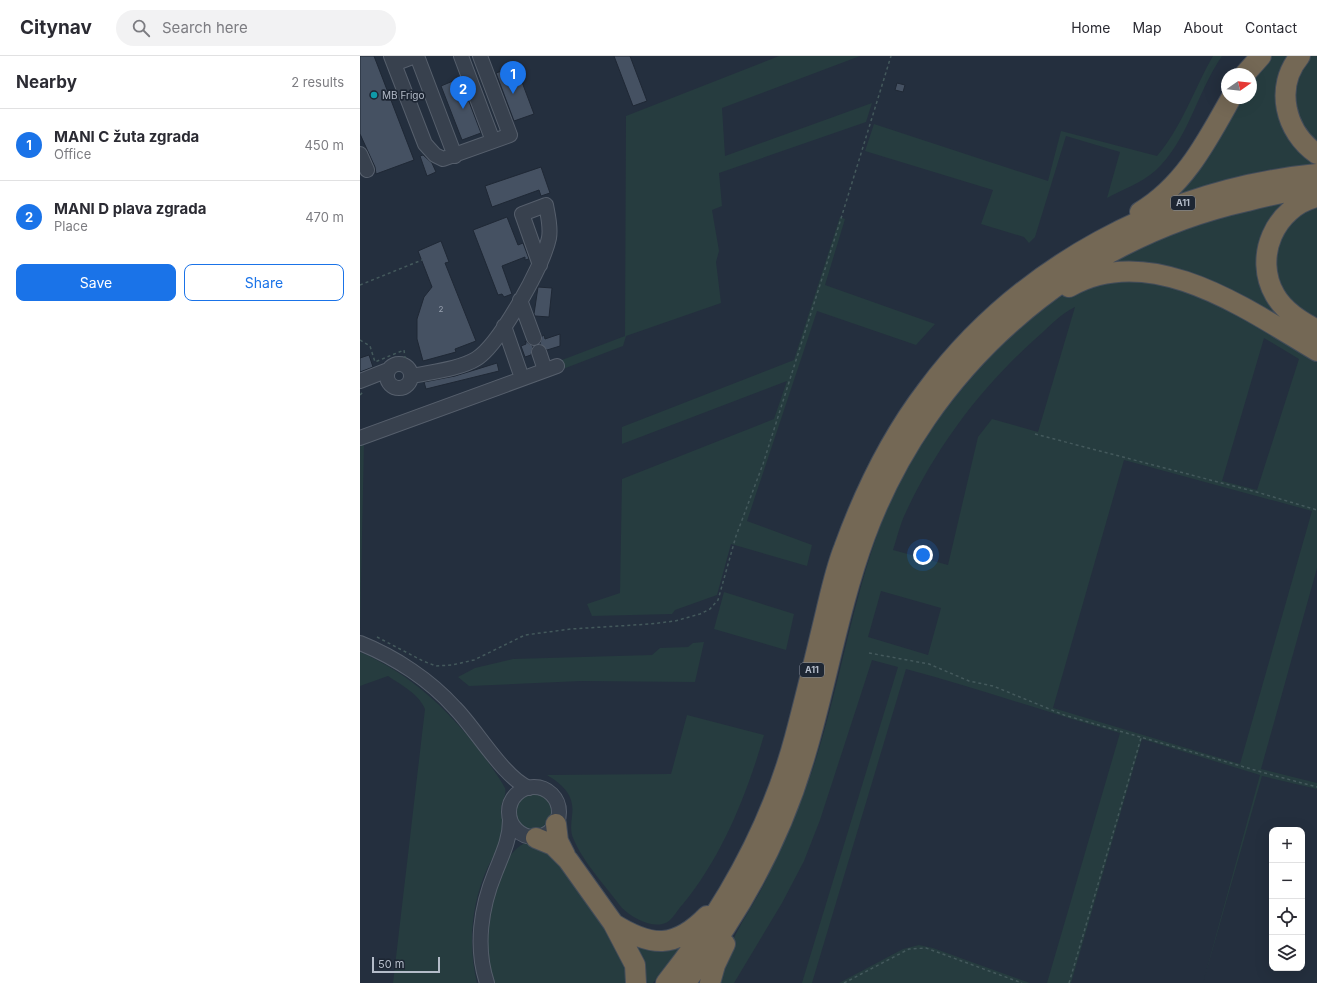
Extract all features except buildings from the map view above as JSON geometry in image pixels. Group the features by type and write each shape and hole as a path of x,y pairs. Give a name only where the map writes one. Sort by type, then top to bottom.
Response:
{"highway":[{"path":"1250,68 1261,56"},
{"path":"1300,56 1293,67 1288,81 1286,94 1287,111 1298,137 1317,154"},
{"path":"1061,265 1073,249 1143,210 1174,185 1197,158 1228,104"},
{"name":"A11","path":"666,983 689,954 729,893 760,835 780,785 794,741 843,549 874,477 890,447 927,389 961,350 1007,306 1061,265 1120,230 1188,201 1254,183 1317,174"},
{"name":"A11","path":"685,983 720,936 766,855 789,802 806,754 851,577 876,508 906,448 934,405 965,367 997,333 1037,300 1078,270 1152,231 1221,207 1282,193 1317,188"},
{"path":"1317,197 1304,201 1280,219 1270,238 1267,272 1275,295 1292,314 1317,330"},
{"path":"997,333 1013,328 1060,292 1078,283 1115,273 1144,272 1172,277 1205,288 1232,301 1317,351"},
{"path":"556,824 558,841 568,860 613,923 635,965 636,983"},
{"path":"532,837 553,845 568,860"},
{"path":"710,983 715,965 723,947 757,887 766,855"},
{"path":"613,923 640,938 651,941 673,939 698,926 729,893"}],"street":[{"path":"455,156 416,56 393,60 425,144 438,158 443,159 455,156 510,135 480,56"},
{"path":"461,56 493,141"},
{"path":"360,154 367,170"},
{"path":"360,381 399,364 409,371 465,364 476,359 486,350 504,326 540,265"},
{"path":"520,300 534,338"},
{"path":"504,326 522,378"},
{"path":"360,438 551,368 539,352"},
{"path":"388,370 388,380 395,388 406,387 409,371"},
{"path":"360,643 404,665 445,697 474,728 500,764 511,788 513,798"},
{"path":"500,764 529,788 545,790 556,801 558,816 556,824 551,831 518,842 501,859"},
{"path":"487,983 482,960 483,912 488,890 508,841 510,805 513,798 518,793 529,788"},
{"path":"510,820 514,828 520,834 532,837"}],"path":[{"path":"436,666 452,665 474,660 525,635 571,629 675,621 700,614 710,609 718,600 736,536 763,464 891,56"},
{"path":"360,285 422,260"},
{"path":"360,340 370,346 375,362 404,350 409,371"},
{"path":"1035,434 1260,493 1317,510"},
{"path":"869,653 929,664 969,681 993,686 1064,715 1141,738 1317,786"},
{"path":"1069,983 1141,738"},
{"path":"844,983 909,948 926,948 1022,983"}],"green space":[{"path":"779,56 860,56 722,108 725,156 872,103 866,122 719,173 722,206 712,210 719,251 716,262 721,303 626,336 623,346 563,369 562,360 625,336 626,116"},
{"path":"1213,56 1222,56 1213,70 1176,145 1155,171 1138,183 1107,198 1120,152 1066,136 1035,237 1029,243 1024,237 981,224 993,190 865,151 874,124 1048,181 1061,131 1157,156 1174,133"},
{"path":"1268,56 1294,56 1282,81 1317,159 1317,164 1266,170 1232,178 1167,200 1234,104 1257,104 1257,68"},
{"path":"1307,56 1317,56 1317,149 1305,138 1290,97"},
{"path":"1293,201 1262,261 1317,336 1219,289 1098,270 1145,246 1192,227 1241,212"},
{"path":"1317,202 1317,325 1282,296 1272,249 1303,207"},
{"path":"840,217 845,219 825,285 935,324 916,345 817,311 747,521 812,545 807,566 731,544 717,595 675,610 672,614 592,616 587,604 620,593 622,479 774,419 787,381 622,444 622,427 794,360"},
{"path":"1105,279 1182,284 1317,356 1317,568 1261,769 1317,783 1317,789 1262,776 1203,983 1260,775 1142,739 1071,983 1047,983 1120,733 906,669 812,983 802,983 898,667 872,660 820,820 804,861 782,903 734,983 716,983 724,958 738,929 763,886 806,788 820,745 858,599 875,541 884,517 907,469 920,447 950,404 984,364 1003,345 1024,325 1058,298 1078,288","holes":["1075,307 1038,432 992,419 978,437 948,565 893,550 900,526 918,488 931,464 961,420 1014,359 1069,310","1264,338 1299,359 1257,490 1222,481","1124,460 1312,511 1240,764 1053,708","881,591 941,608 928,655 868,637"]},
{"path":"364,443 360,628 360,444"},
{"path":"724,592 794,614 786,650 714,629"},
{"path":"704,642 695,682 581,681 469,686 458,677 475,668 513,659 652,655 660,648 688,647 693,643"},
{"path":"360,652 395,670 426,693 440,706 479,750 505,788 505,794 501,806 505,827 504,835 487,869 477,897 474,911 472,940 474,969 477,983 393,983 425,709 414,694 388,676 360,686"},
{"path":"687,715 764,735 750,780 732,824 710,866 697,886 671,919 663,924 657,925 644,922 626,912 589,866 578,848 572,834 572,802 570,796 563,787 547,775 671,774"},
{"path":"530,793 538,793 545,796 550,801 553,812 550,823 545,828 538,831 530,831 523,828 518,823 515,816 515,808 518,801 523,796"},
{"path":"530,842 546,846 615,937 632,983 493,983 488,960 487,943 488,926 493,897 503,867 511,855 520,846"},
{"path":"628,939 689,939 653,983 642,983"},
{"path":"919,945 933,948 1030,983 839,983 903,949"}],"place":[{"name":"MANI C žuta zgrada","path":"513,94"},
{"name":"MB Frigo","path":"374,95"},
{"name":"MANI D plava zgrada","path":"463,109"}]}
